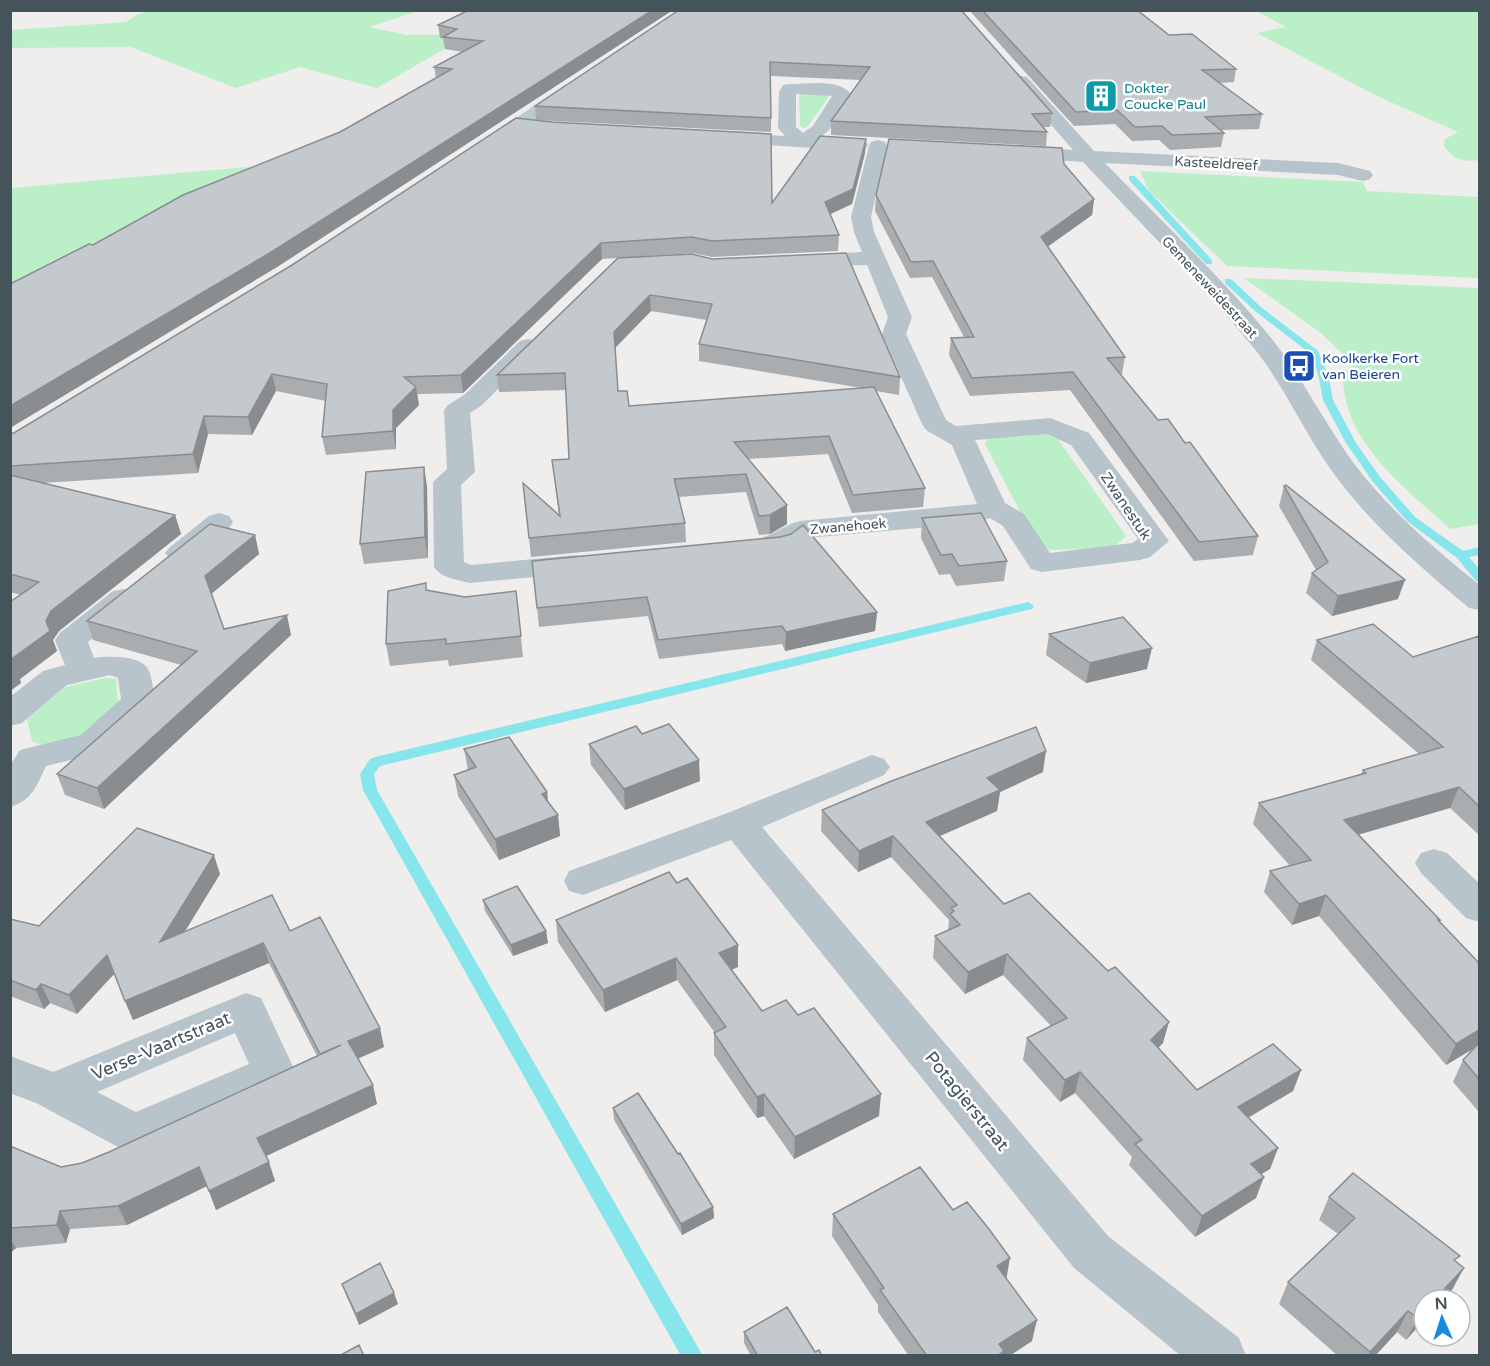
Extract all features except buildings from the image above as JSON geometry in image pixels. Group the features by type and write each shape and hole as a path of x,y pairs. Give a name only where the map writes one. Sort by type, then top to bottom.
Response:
{"main road":[{"path":"466,157 587,78"}],"street":[{"name":"Gemeneweidestraat","path":"1012,70 1264,345 1342,466 1372,503 1418,550 1479,601"},
{"path":"517,125 544,128"},
{"path":"710,137 889,146 861,217 864,232 900,317 894,334 934,424 963,441 993,508"},
{"name":"Kasteeldreef","path":"1006,152 1093,161 1336,177 1363,175 1338,169 1093,161"},
{"path":"782,262 875,258"},
{"path":"546,329 473,400 457,410 460,472 447,482 449,567 470,574 601,561"},
{"name":"Zwanestuk","path":"952,434 1050,426 1080,439 1154,541 1140,551 1042,563 1014,520 993,508"},
{"name":"Zwanehoek","path":"743,547 779,544 800,530 975,514 993,508"},
{"path":"83,670 71,640 219,522"},
{"path":"10,715 55,678 112,665 133,672 138,702 92,744 21,755 17,789 10,795"},
{"path":"584,881 738,822 872,767"},
{"name":"Potagierstraat","path":"738,822 1091,1252 1221,1356"},
{"path":"1434,863 1479,908"},
{"path":"10,1074 54,1091"}],"green space":[{"path":"156,10 418,11 369,27 407,35 470,34 377,88 300,67 236,88 131,47 11,48 11,30 126,22 138,14"},
{"path":"1256,11 1479,11 1479,160 1459,159 1447,151 1444,146 1445,139 1458,132 1377,96 1257,33 1286,27"},
{"path":"825,94 829,97 808,126 804,128 800,126 799,95"},
{"path":"269,165 11,300 11,188"},
{"path":"1140,171 1363,182 1367,191 1479,197 1479,278 1227,266 1149,191"},
{"path":"1244,278 1479,288 1479,524 1450,529 1392,475 1366,444 1348,409 1342,377 1353,364 1321,333"},
{"path":"1044,433 1058,439 1126,536 1113,548 1050,550 1037,544 985,444 989,437"},
{"path":"105,678 116,679 118,703 83,735 42,745 32,741 27,719 65,687"}],"waterway":[{"path":"1132,178 1209,262"},
{"path":"1228,281 1258,309 1315,353 1323,374 1328,400 1351,443 1377,480 1411,519 1461,555"},
{"path":"1461,555 1480,551"},
{"path":"1461,555 1480,578"},
{"path":"693,1356 370,790 367,774 375,762 1028,606"}],"place":[{"name":"Dokter Coucke Paul","path":"1101,96"},
{"name":"Koolkerke Fort van Beieren","path":"1299,366"}]}
